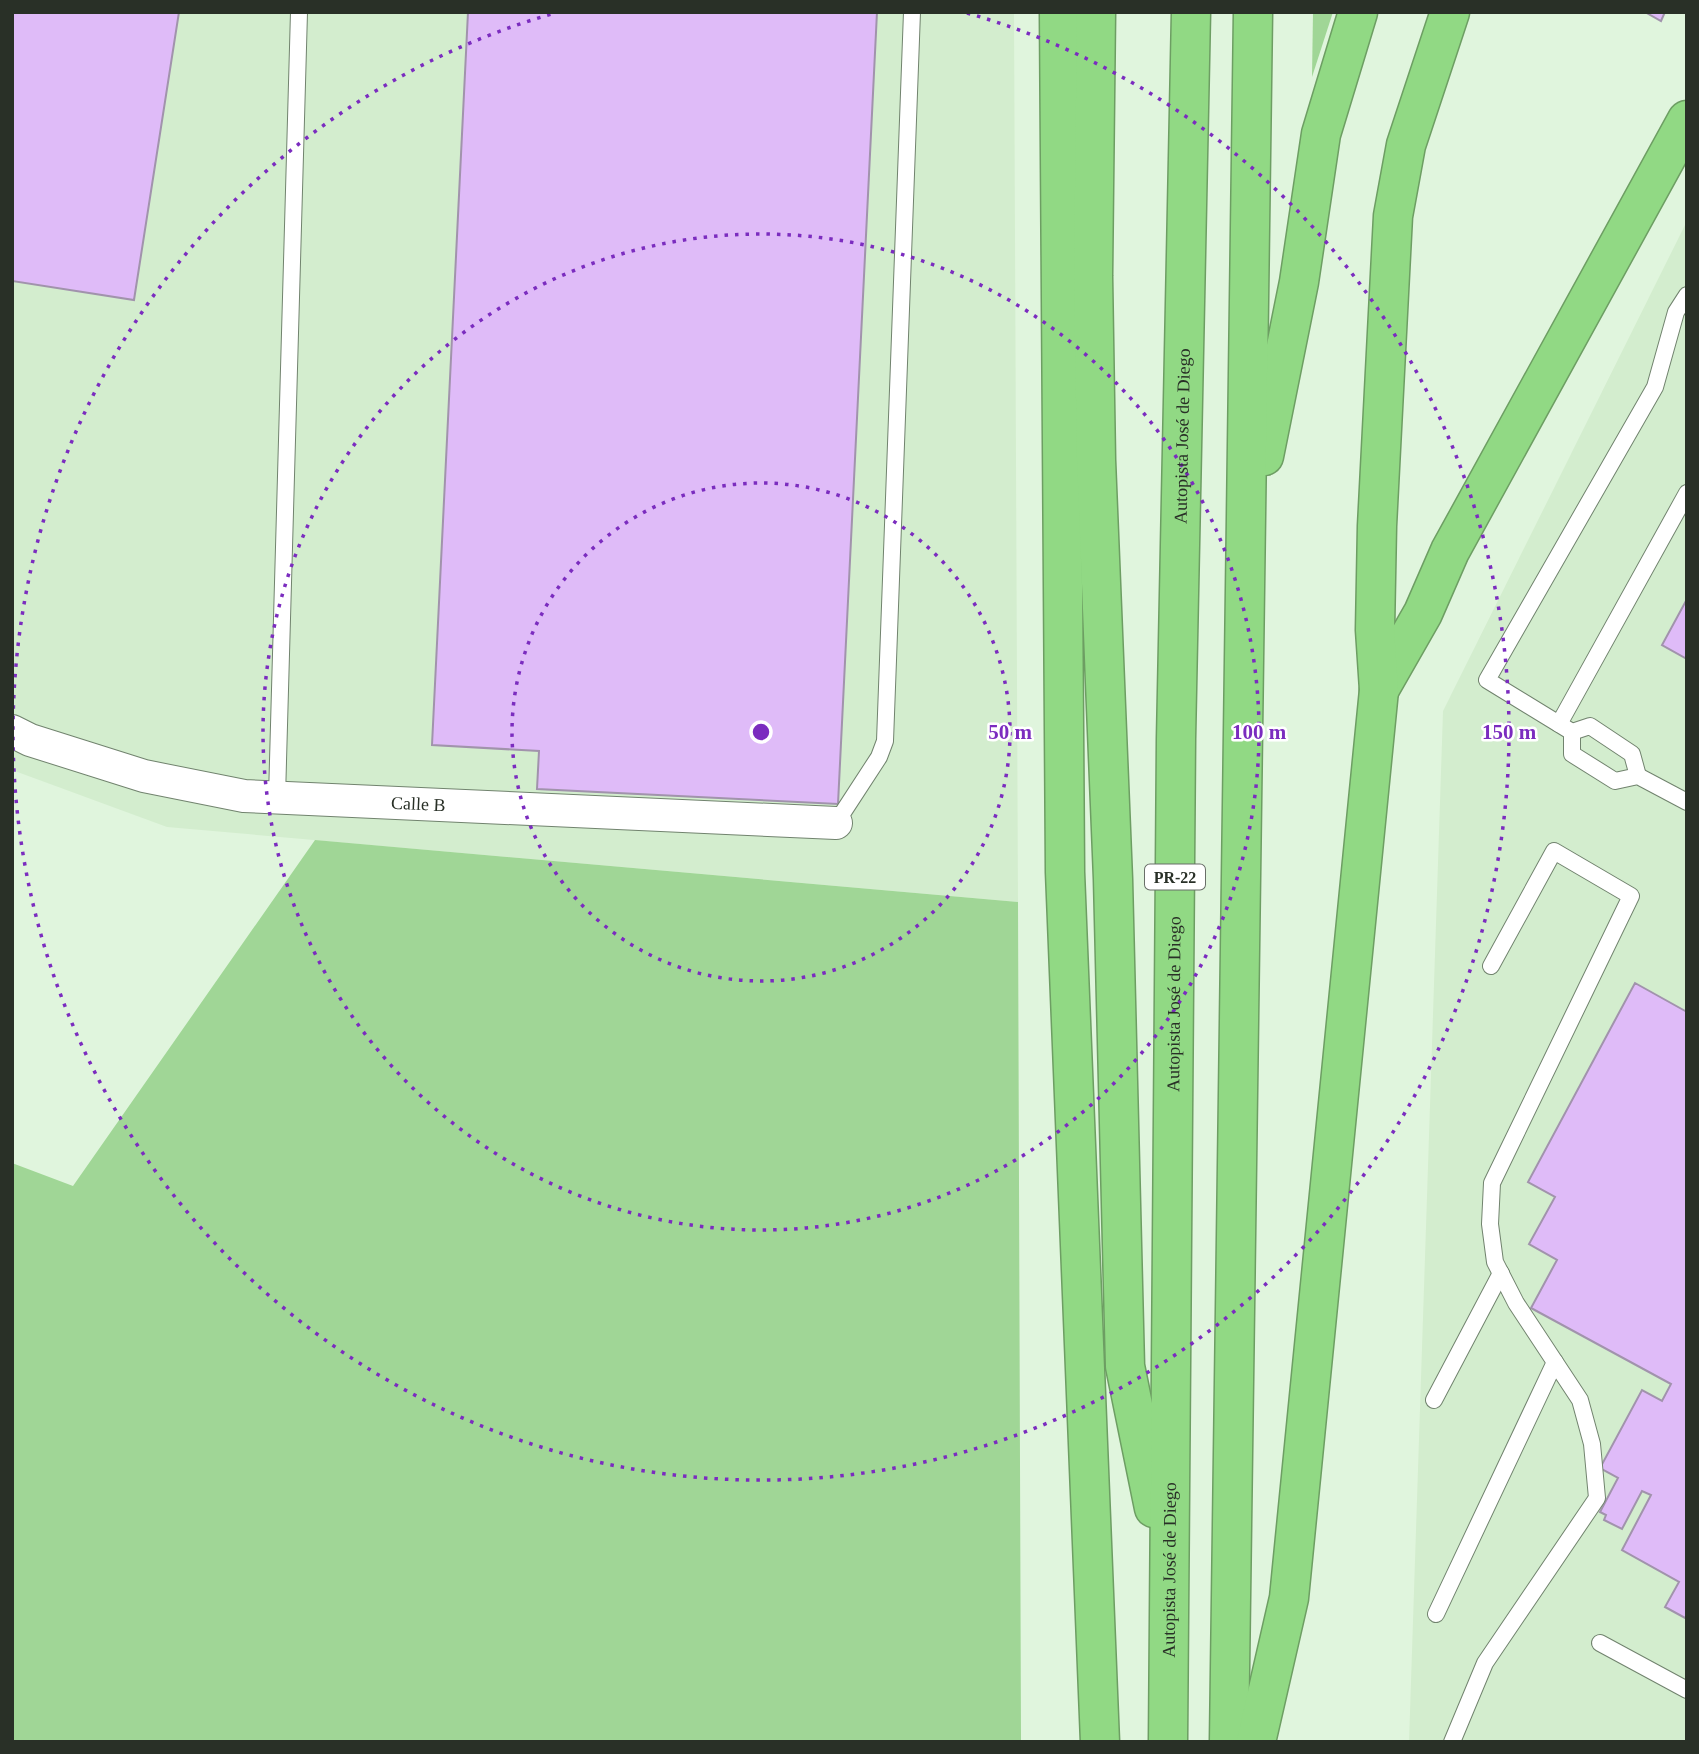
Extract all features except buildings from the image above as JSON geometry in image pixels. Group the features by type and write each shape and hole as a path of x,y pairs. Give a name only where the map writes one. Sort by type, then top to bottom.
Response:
{"highway":[{"path":"1059,12 1065,872 1100,1742"},
{"path":"1096,12 1093,276 1096,460 1113,879 1125,1366 1170,1582"},
{"name":"Autopista José de Diego","path":"1168,1742 1176,739 1191,12"},
{"path":"1229,1742 1253,12"},
{"path":"1245,547 1299,282 1308,206 1321,134 1358,12"},
{"path":"1256,1742 1289,1598 1379,690 1375,630 1377,527 1393,216 1406,145 1450,12"},
{"path":"1379,690 1423,613 1450,551 1687,120"}],"street":[{"name":"Calle B","path":"12,731 30,740 144,776 244,796 836,823"}],"lane":[{"path":"277,797 299,12"},
{"path":"836,823 879,757 885,741 912,12"},
{"path":"1638,776 1632,754 1590,726 1566,728 1487,680 1655,387 1676,312 1687,295"},
{"path":"1687,493 1566,728 1572,754 1615,781 1638,776 1687,802"},
{"path":"1452,1742 1485,1663 1597,1498 1592,1444 1580,1400 1516,1303 1495,1262 1490,1224 1492,1183 1631,896 1555,851 1491,966"},
{"path":"1434,1400 1501,1273"},
{"path":"1436,1614 1555,1362"},
{"path":"1600,1643 1687,1690"}],"shaded area":[{"path":"12,12 1014,12 1018,902 167,827 12,770"},
{"path":"1687,221 1687,1742 1409,1742 1443,711"}],"green space":[{"path":"1313,12 1333,12 1312,77"},
{"path":"315,840 1018,902 1021,1742 12,1742 12,1163 73,1186"}]}
